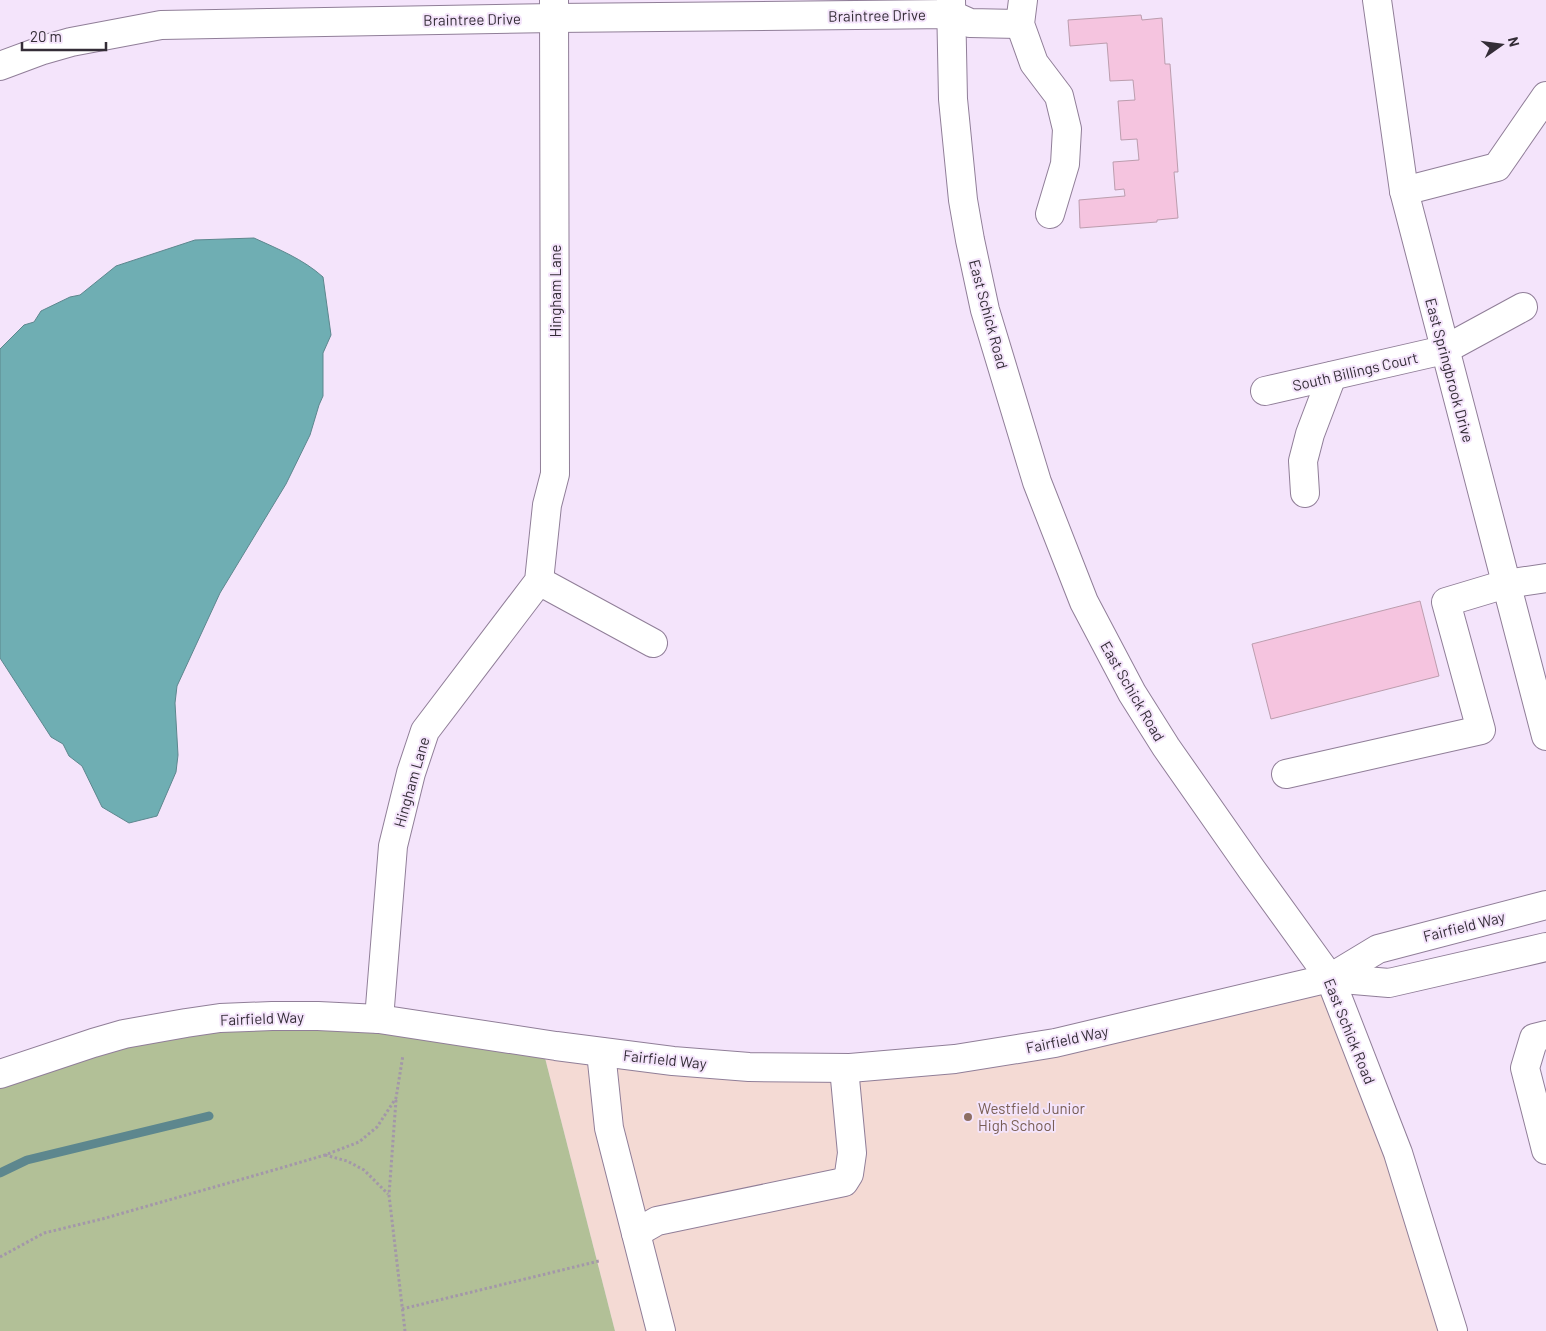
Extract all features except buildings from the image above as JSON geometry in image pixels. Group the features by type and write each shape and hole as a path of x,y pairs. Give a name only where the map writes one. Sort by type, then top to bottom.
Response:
{"street":[{"name":"East Springbrook Drive","path":"1377,0 1404,191 1546,736"},
{"path":"951,7 970,23 1022,12 1034,63 1059,96 1067,129 1064,164 1050,214"},
{"name":"Braintree Drive","path":"0,66 71,42 161,25 555,9 951,7"},
{"name":"East Schick Road","path":"951,7 953,99 963,200 970,240 985,310 1037,482 1084,602 1132,692 1166,747 1330,978 1398,1153 1453,1331"},
{"name":"Hingham Lane","path":"379,1019 393,846 425,731 539,581 547,505 555,474 555,9"},
{"path":"1404,191 1497,167 1546,96"},
{"name":"South Billings Court","path":"1265,392 1444,350 1523,307"},
{"path":"1305,493 1303,461 1310,434 1332,376"},
{"path":"1286,774 1481,730 1446,602 1506,584 1546,578"},
{"path":"539,581 653,644"},
{"name":"Fairfield Way","path":"1330,978 1378,948 1546,905"},
{"name":"Fairfield Way","path":"0,1074 124,1034 186,1022 220,1018 272,1016 379,1019 601,1052 673,1061 748,1067 844,1068 955,1060 1055,1043 1330,978 1389,983 1546,947"},
{"path":"1546,1035 1534,1038 1525,1068 1546,1150"},
{"path":"601,1052 609,1128 661,1331"},
{"path":"636,1233 656,1221 844,1182 850,1174 852,1153 844,1068"}],"path":[{"path":"403,1056 396,1098 389,1195 405,1331"},
{"path":"0,1257 44,1233 102,1219 325,1155 359,1142 377,1127 396,1098"},
{"path":"325,1155 347,1161 364,1170 389,1195"},
{"path":"402,1309 599,1261"}],"shaded area":[{"path":"254,238 299,260 323,277 331,335 323,353 323,396 310,435 286,484 220,593 177,686 175,703 178,755 176,772 157,816 129,823 102,807 82,766 69,756 63,744 51,737 0,658 0,349 24,325 34,322 41,311 70,297 80,295 116,266 195,240"},
{"name":"Westfield Junior High School","path":"1325,986 1393,1160 1442,1331 615,1331 544,1054 841,1075"},
{"path":"268,1025 411,1032 544,1054 615,1331 0,1331 0,1085 169,1034"}],"waterway":[{"path":"0,1173 27,1160 209,1116"}],"place":[{"name":"Westfield Junior High School","path":"968,1117"}]}
